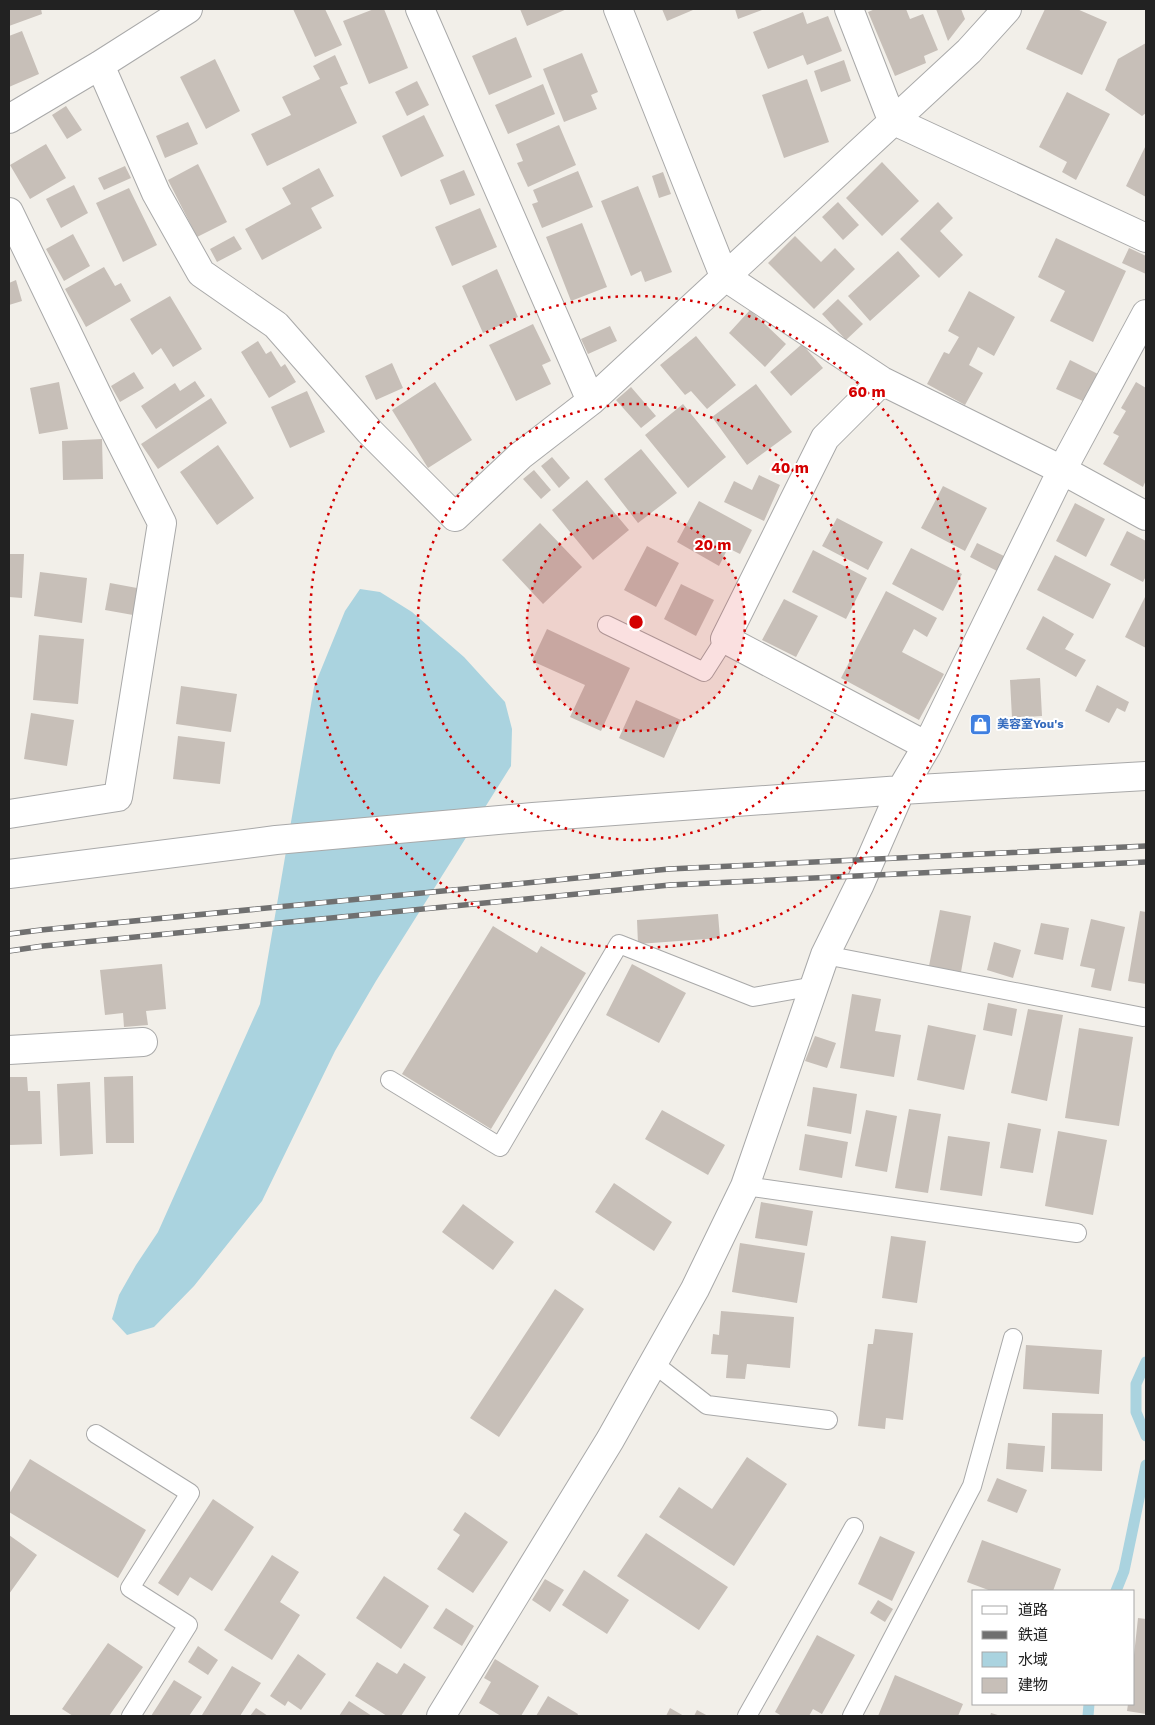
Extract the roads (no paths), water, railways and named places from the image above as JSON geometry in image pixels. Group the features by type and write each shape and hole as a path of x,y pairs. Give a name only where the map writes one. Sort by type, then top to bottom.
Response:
{"street":[{"path":"9,119 100,65 188,9"},
{"path":"420,9 590,401"},
{"path":"618,9 724,276 882,381 1062,470 1146,516"},
{"path":"849,9 892,120 1146,238"},
{"path":"100,65 156,193 201,273 276,326 370,432 454,517 520,456 590,401 968,50 1007,9"},
{"path":"9,212 162,524 118,797 9,814"},
{"path":"441,1716 605,1449 695,1289 745,1186 825,956 860,884 901,790 927,746 1062,470 1146,314"},
{"path":"882,381 824,438 725,639 927,746"},
{"path":"9,874 276,840 533,817 901,790 1146,776"},
{"path":"9,1050 143,1042"}],"lane":[{"path":"607,626 704,672 725,639"},
{"path":"390,1080 500,1148 620,944 752,997 815,986"},
{"path":"825,956 1143,1017"},
{"path":"745,1186 1077,1233"},
{"path":"852,1716 972,1486 1013,1338"},
{"path":"653,1362 707,1405 828,1420"},
{"path":"96,1434 190,1493 130,1588 188,1625 131,1716"},
{"path":"747,1716 854,1527"}],"water":[{"path":"360,589 380,592 412,612 464,657 505,702 512,729 511,766 376,981 335,1051 262,1201 194,1286 154,1327 127,1335 112,1319 119,1295 158,1232 260,1004 314,687 345,611"}],"waterway":[{"path":"1146,1362 1136,1384 1136,1412 1146,1436"},
{"path":"1116,1590 1124,1571 1146,1465"},
{"path":"1088,1716 1089,1705"}],"railway":[{"path":"9,934 669,869 1146,846"},
{"path":"9,951 43,946 670,885 1146,862"}],"place":[{"name":"美容室You's","path":"981,724"}]}
